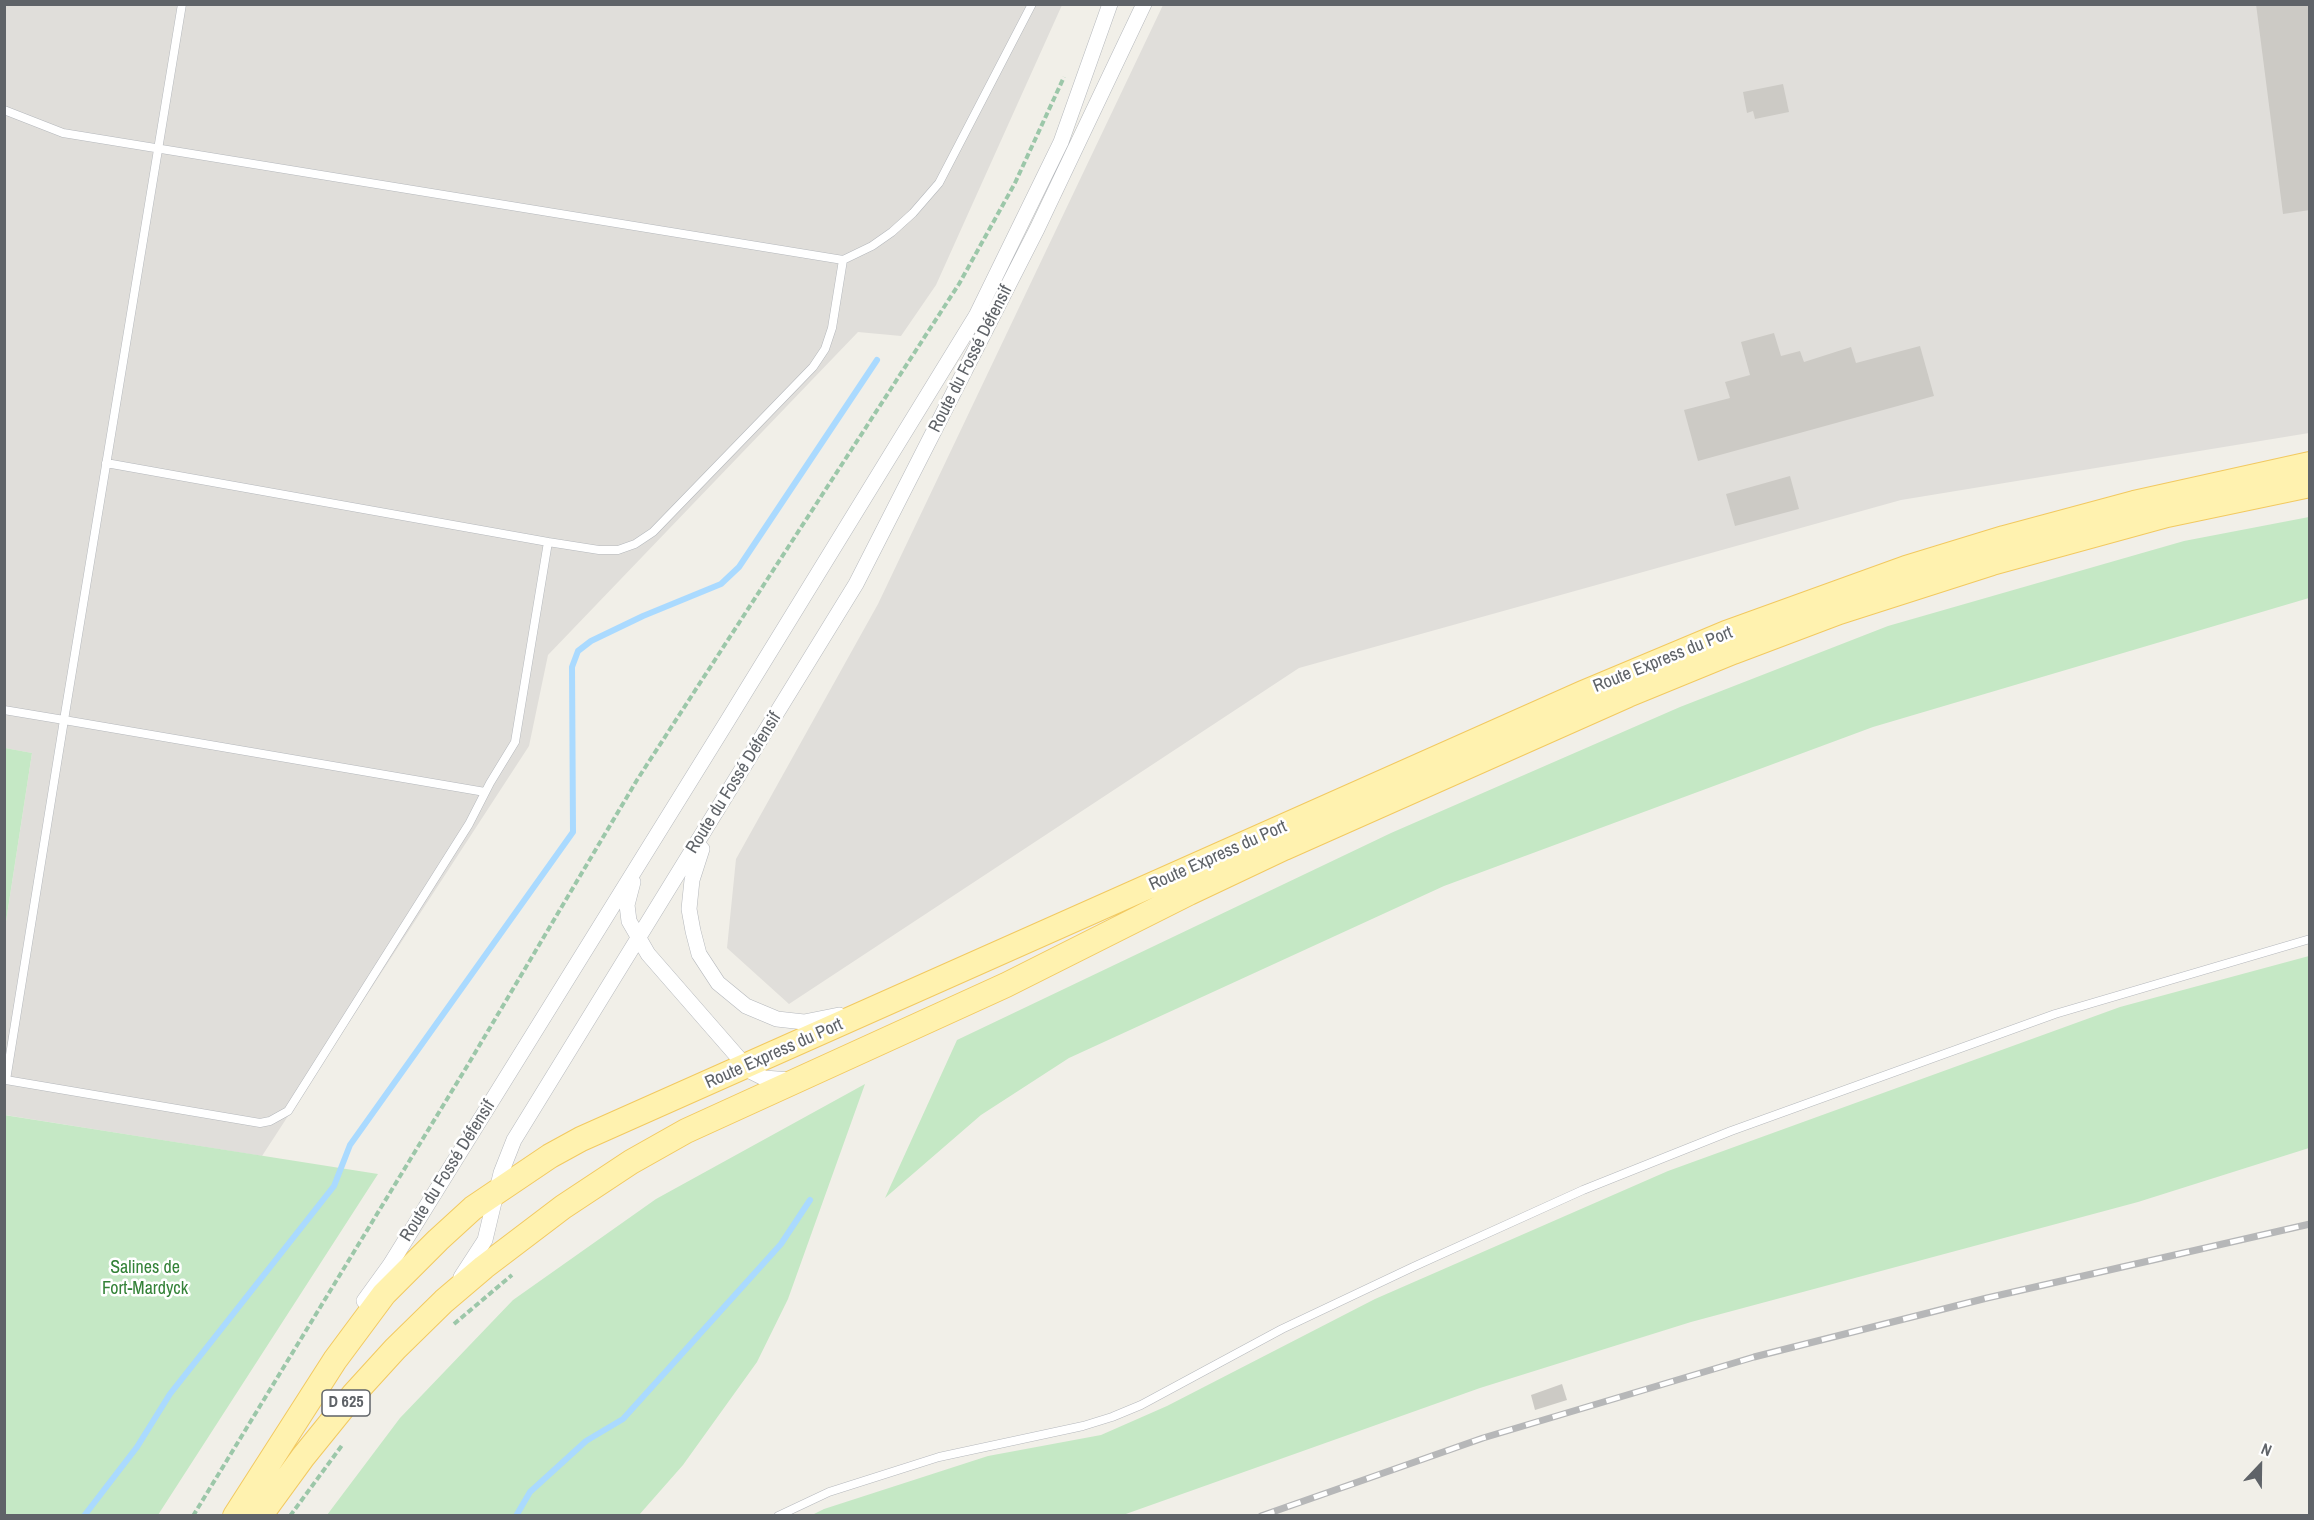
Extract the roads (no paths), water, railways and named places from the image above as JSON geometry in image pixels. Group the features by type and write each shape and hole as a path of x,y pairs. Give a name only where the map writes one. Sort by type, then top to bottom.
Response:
{"main road":[{"name":"Route Express du Port","path":"235,1515 345,1345 384,1294 461,1218 496,1191 550,1156 594,1133 746,1067 847,1017 923,987 1592,689 1743,627 1897,572 1970,549 2164,496 2310,464"},
{"name":"Route Express du Port","path":"444,1301 545,1220 613,1173 686,1131 1006,985 1267,856 1561,724 1733,652 1848,609 1992,562 2092,534 2310,484"},
{"name":"Route du Fossé Défensif","path":"260,1515 354,1394 395,1349 444,1301"}],"street":[{"name":"Route du Fossé Défensif","path":"228,1515 322,1361 390,1265 962,340 985,299 1061,142 1110,4"},
{"name":"Route du Fossé Défensif","path":"444,1301 480,1249 488,1229 504,1161 514,1140 856,584 1037,229 1144,4"},
{"path":"729,792 697,861 690,890 689,909 693,931 704,964 718,983 736,1000 766,1016 786,1021 804,1022 847,1017"},
{"path":"646,851 627,905 629,921 638,939 746,1067 764,1078 798,1079"}],"lane":[{"path":"182,4 6,1080 260,1123 280,1117 288,1110 469,824 515,741 548,542"},
{"path":"4,110 63,133 843,260 872,246 892,232 914,213 939,183 1032,4"},
{"path":"106,463 548,542 599,550 618,550 635,544 653,532 813,367 825,349 832,328 843,260"},
{"path":"4,710 485,792"},
{"path":"778,1515 829,1492 939,1457 1083,1426 1112,1417 1141,1405 1269,1336 1404,1271 1583,1190 1731,1131 2055,1014 2310,939"}],"waterway":[{"path":"84,1516 137,1447 170,1394 334,1186 350,1145 573,832 572,667 578,651 591,641 643,616 721,584 739,567 877,360"},
{"path":"516,1516 530,1492 586,1441 623,1419 781,1244 810,1200"}],"railway":[{"path":"1261,1516 1483,1438 1754,1357 1987,1298 2310,1224"}],"park label":[{"name":"Salines de Fort-Mardyck","path":"145,1278"}]}
